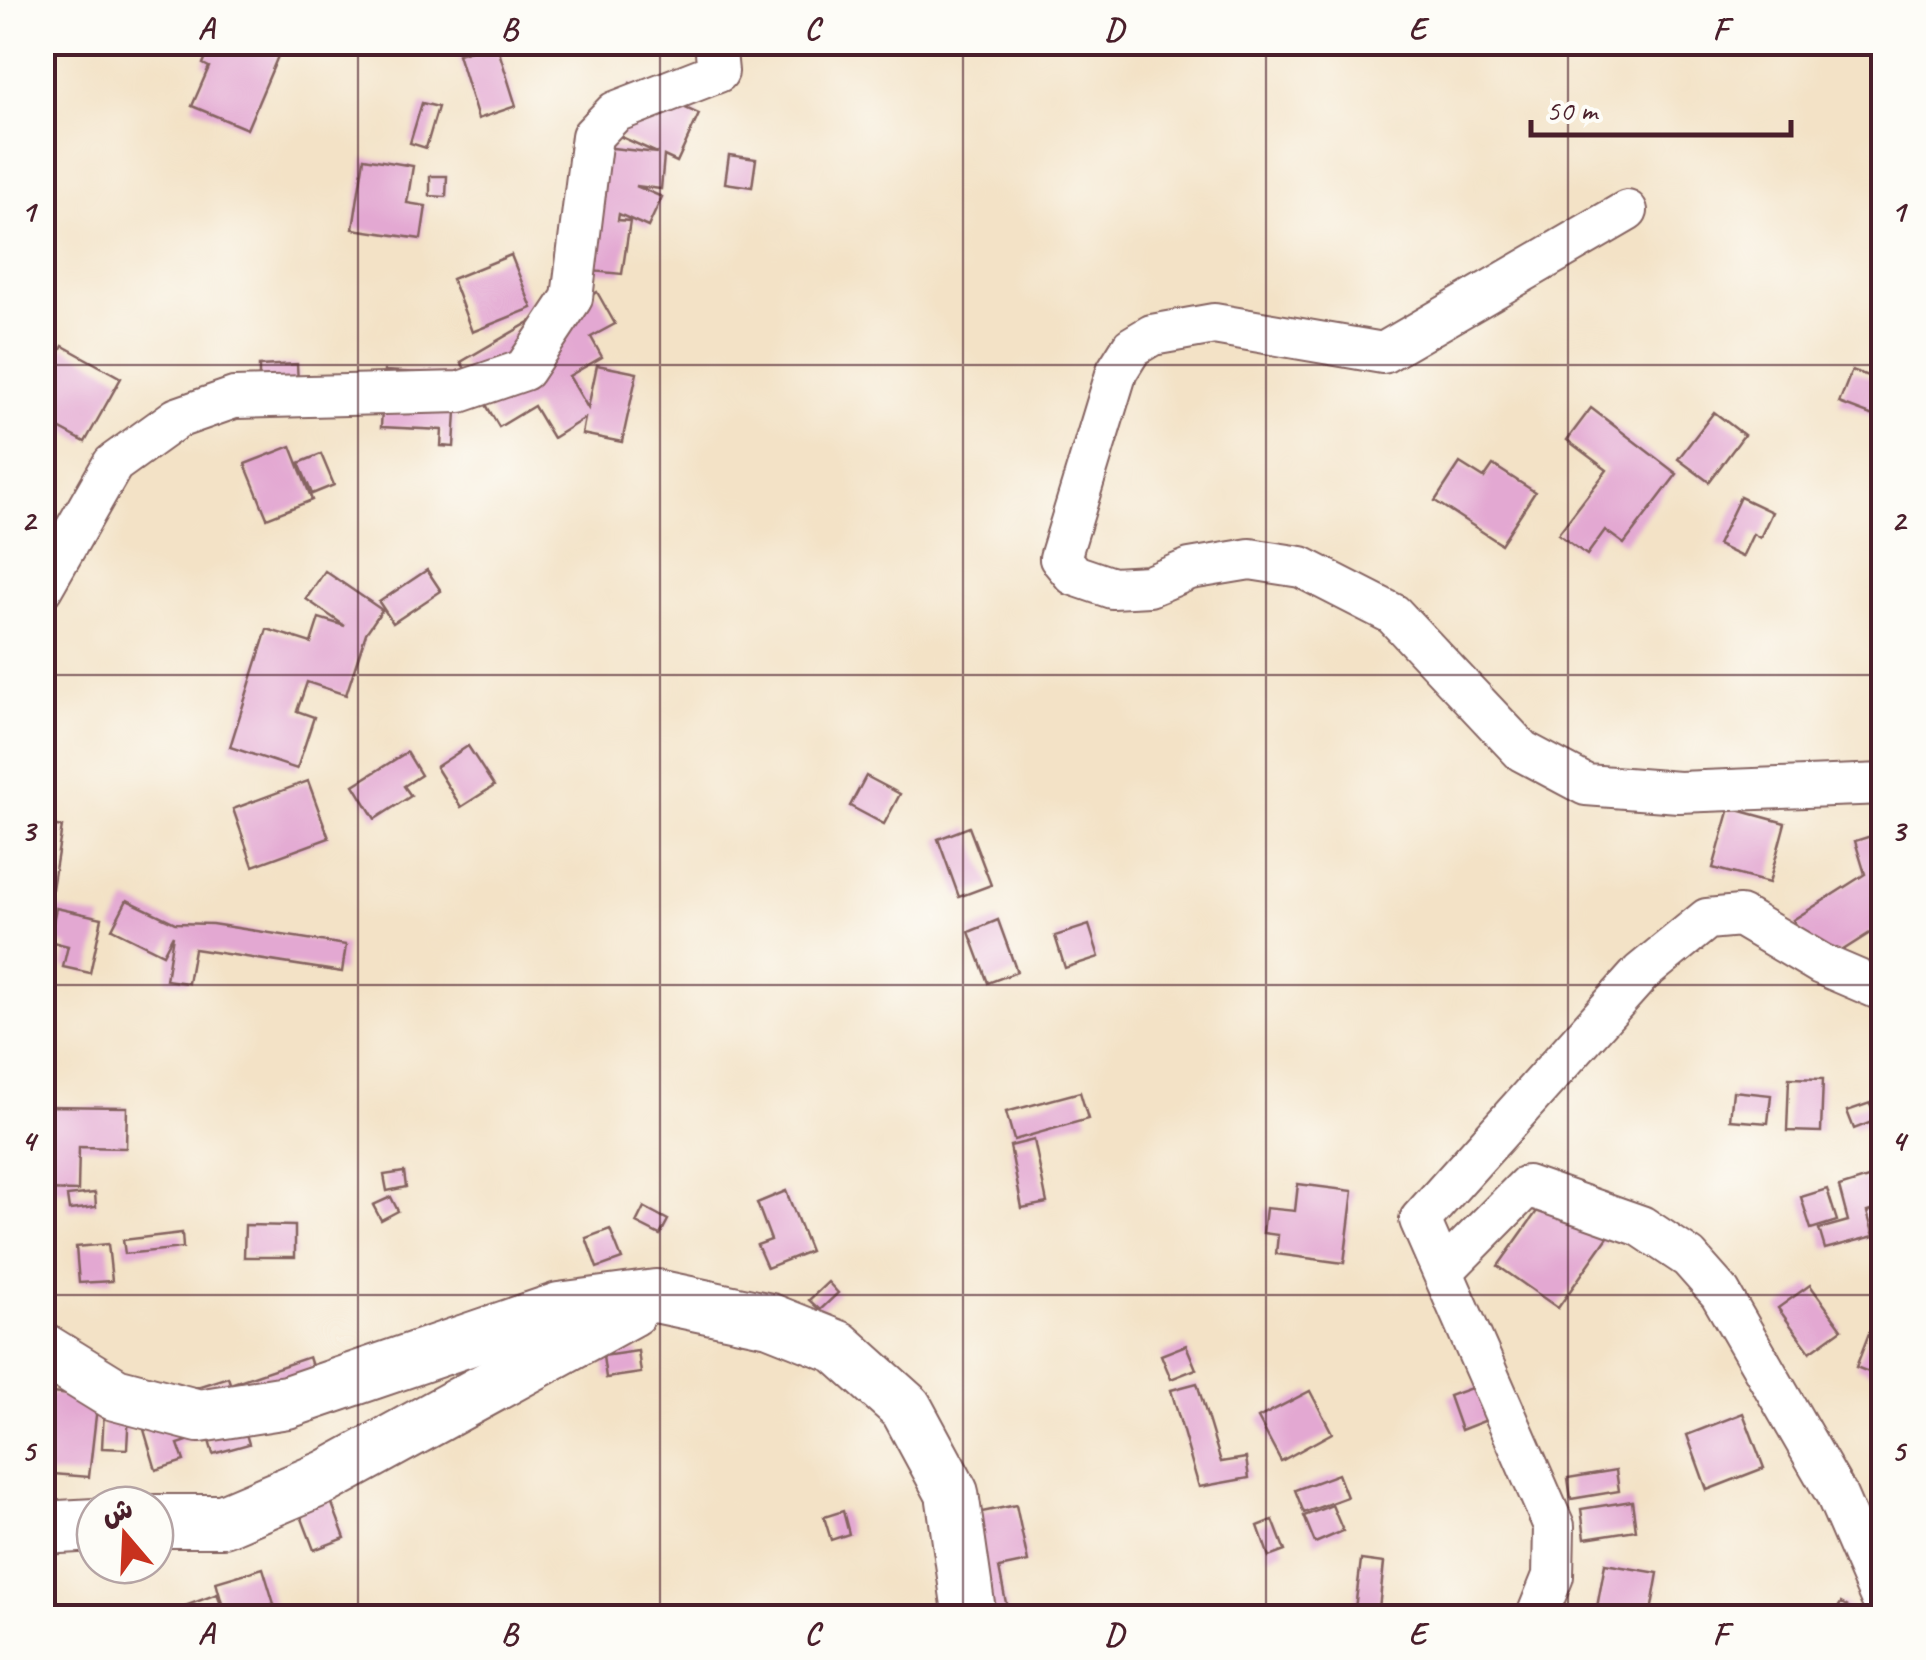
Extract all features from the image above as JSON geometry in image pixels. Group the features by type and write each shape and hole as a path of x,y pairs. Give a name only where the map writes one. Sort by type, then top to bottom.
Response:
{"street":[{"path":"42,588 113,464 177,418 234,398 460,392 524,370 572,298 592,136 615,112 718,72 715,42"},
{"path":"1626,211 1383,353 1214,324 1152,335 1132,347 1117,371 1060,558 1074,575 1112,588 1148,586 1190,569 1250,558 1301,568 1394,614 1522,751 1586,784 1679,792 1884,784"},
{"path":"1536,1618 1553,1576 1554,1526 1445,1269 1420,1220 1641,973 1707,919 1740,916 1821,964 1884,991"},
{"path":"1445,1269 1527,1186 1641,1226 1689,1258 1720,1293 1836,1494 1884,1605"},
{"path":"175,1521 223,1522 326,1477 656,1296"},
{"path":"42,1349 115,1394 199,1416 288,1402 559,1309 656,1296 770,1320 838,1347 906,1408 952,1493 970,1618"},
{"path":"42,1528 75,1526"}],"building":[{"path":"212,42 284,42 247,129 192,106 209,67 203,64"},
{"path":"496,42 516,106 478,119 458,54"},
{"path":"630,83 699,114 677,162 664,156 661,189 636,186 662,197 648,227 619,214 618,220 630,221 622,274 580,270 594,146 657,153 608,131"},
{"path":"422,103 438,107 426,148 410,143"},
{"path":"729,155 756,159 752,187 725,183"},
{"path":"364,158 413,166 407,203 426,206 421,239 353,229"},
{"path":"430,176 447,176 446,197 430,196"},
{"path":"511,255 532,308 472,332 452,279"},
{"path":"597,292 615,324 591,337 602,357 569,376 588,408 597,365 637,373 622,442 582,434 585,418 553,438 534,406 499,427 461,362 564,302 568,309"},
{"path":"63,346 121,378 85,442 42,419 42,383"},
{"path":"297,364 298,384 259,385 259,366"},
{"path":"1852,370 1884,382 1884,420 1839,403"},
{"path":"384,371 458,375 454,447 441,446 442,430 381,427"},
{"path":"1591,408 1677,474 1624,544 1605,530 1587,555 1558,534 1607,470 1567,440"},
{"path":"1714,412 1744,435 1709,482 1678,459"},
{"path":"291,446 312,500 267,518 245,464"},
{"path":"321,454 334,485 312,494 299,463"},
{"path":"1460,463 1484,478 1493,465 1535,492 1501,544 1435,501"},
{"path":"1740,497 1772,512 1760,538 1753,534 1742,557 1717,545"},
{"path":"427,570 441,591 393,623 379,602"},
{"path":"325,571 382,610 366,633 346,695 307,682 297,711 314,717 297,769 230,747 267,629 311,643 319,618 345,626 306,599"},
{"path":"468,746 494,786 461,807 436,767"},
{"path":"407,752 421,775 404,786 411,796 375,819 354,785"},
{"path":"866,776 900,794 884,824 850,806"},
{"path":"308,781 329,838 253,866 233,809"},
{"path":"1730,808 1785,823 1769,883 1713,868"},
{"path":"42,823 62,827 52,889 42,888"},
{"path":"969,827 991,885 959,897 938,839"},
{"path":"1884,832 1884,924 1821,964 1793,920 1865,874 1855,841"},
{"path":"127,900 175,923 212,924 346,945 342,972 194,949 188,983 166,980 173,935 163,954 112,929"},
{"path":"56,908 102,918 90,973 63,967 68,946 49,941"},
{"path":"998,920 1017,972 988,983 969,932"},
{"path":"1089,925 1099,957 1065,968 1055,936"},
{"path":"1789,1078 1823,1079 1821,1132 1787,1131"},
{"path":"1733,1091 1771,1095 1768,1123 1730,1120"},
{"path":"1080,1092 1088,1119 1014,1140 1006,1112"},
{"path":"1870,1103 1877,1120 1854,1129 1847,1111"},
{"path":"42,1106 127,1107 126,1148 79,1147 78,1191 42,1190"},
{"path":"1034,1140 1047,1203 1022,1208 1010,1146"},
{"path":"404,1172 406,1187 387,1191 384,1175"},
{"path":"1871,1177 1880,1208 1867,1212 1874,1236 1825,1249 1819,1229 1848,1221 1839,1187"},
{"path":"1298,1184 1353,1191 1344,1263 1276,1254 1278,1235 1263,1233 1266,1208 1295,1211"},
{"path":"1827,1189 1837,1221 1811,1229 1801,1197"},
{"path":"786,1191 810,1251 767,1268 757,1245 771,1240 757,1203"},
{"path":"95,1193 96,1207 69,1210 67,1196"},
{"path":"391,1197 398,1211 381,1220 373,1205"},
{"path":"1545,1200 1615,1227 1558,1308 1498,1266"},
{"path":"644,1207 668,1220 660,1235 636,1223"},
{"path":"245,1225 295,1226 295,1257 244,1257"},
{"path":"610,1229 622,1259 597,1268 586,1238"},
{"path":"182,1233 183,1248 125,1254 123,1240"},
{"path":"108,1244 112,1281 79,1283 76,1247"},
{"path":"828,1282 838,1293 820,1310 809,1300"},
{"path":"1810,1285 1842,1329 1810,1352 1778,1308"},
{"path":"1871,1328 1884,1332 1884,1378 1856,1367"},
{"path":"1186,1345 1196,1369 1171,1379 1161,1355"},
{"path":"638,1351 641,1373 606,1378 603,1356"},
{"path":"309,1357 318,1385 243,1411 233,1383"},
{"path":"228,1377 237,1405 194,1439 178,1444 184,1461 156,1470 137,1406"},
{"path":"1197,1383 1221,1462 1246,1458 1249,1478 1199,1487 1171,1390"},
{"path":"1485,1383 1497,1416 1461,1430 1449,1396"},
{"path":"1310,1391 1332,1433 1281,1461 1258,1418"},
{"path":"42,1392 98,1398 89,1477 42,1473"},
{"path":"104,1410 129,1411 127,1449 102,1448"},
{"path":"1743,1413 1764,1468 1707,1490 1687,1435"},
{"path":"243,1424 249,1444 213,1454 207,1434"},
{"path":"1616,1470 1619,1491 1571,1499 1568,1478"},
{"path":"1338,1474 1347,1497 1304,1513 1295,1490"},
{"path":"328,1493 345,1538 314,1550 297,1505"},
{"path":"1632,1501 1636,1530 1585,1538 1581,1509"},
{"path":"1016,1505 1028,1562 999,1568 1009,1618 978,1618 972,1514"},
{"path":"1332,1505 1343,1531 1315,1543 1304,1516"},
{"path":"843,1511 849,1534 831,1540 824,1517"},
{"path":"1273,1520 1285,1551 1269,1557 1258,1526"},
{"path":"1361,1560 1384,1563 1378,1618 1354,1617"},
{"path":"1605,1564 1658,1573 1650,1618 1595,1618"},
{"path":"263,1568 274,1604 226,1618 216,1582"},
{"path":"217,1594 226,1618 190,1618 185,1606"},
{"path":"1841,1603 1869,1618 1832,1618"}]}
